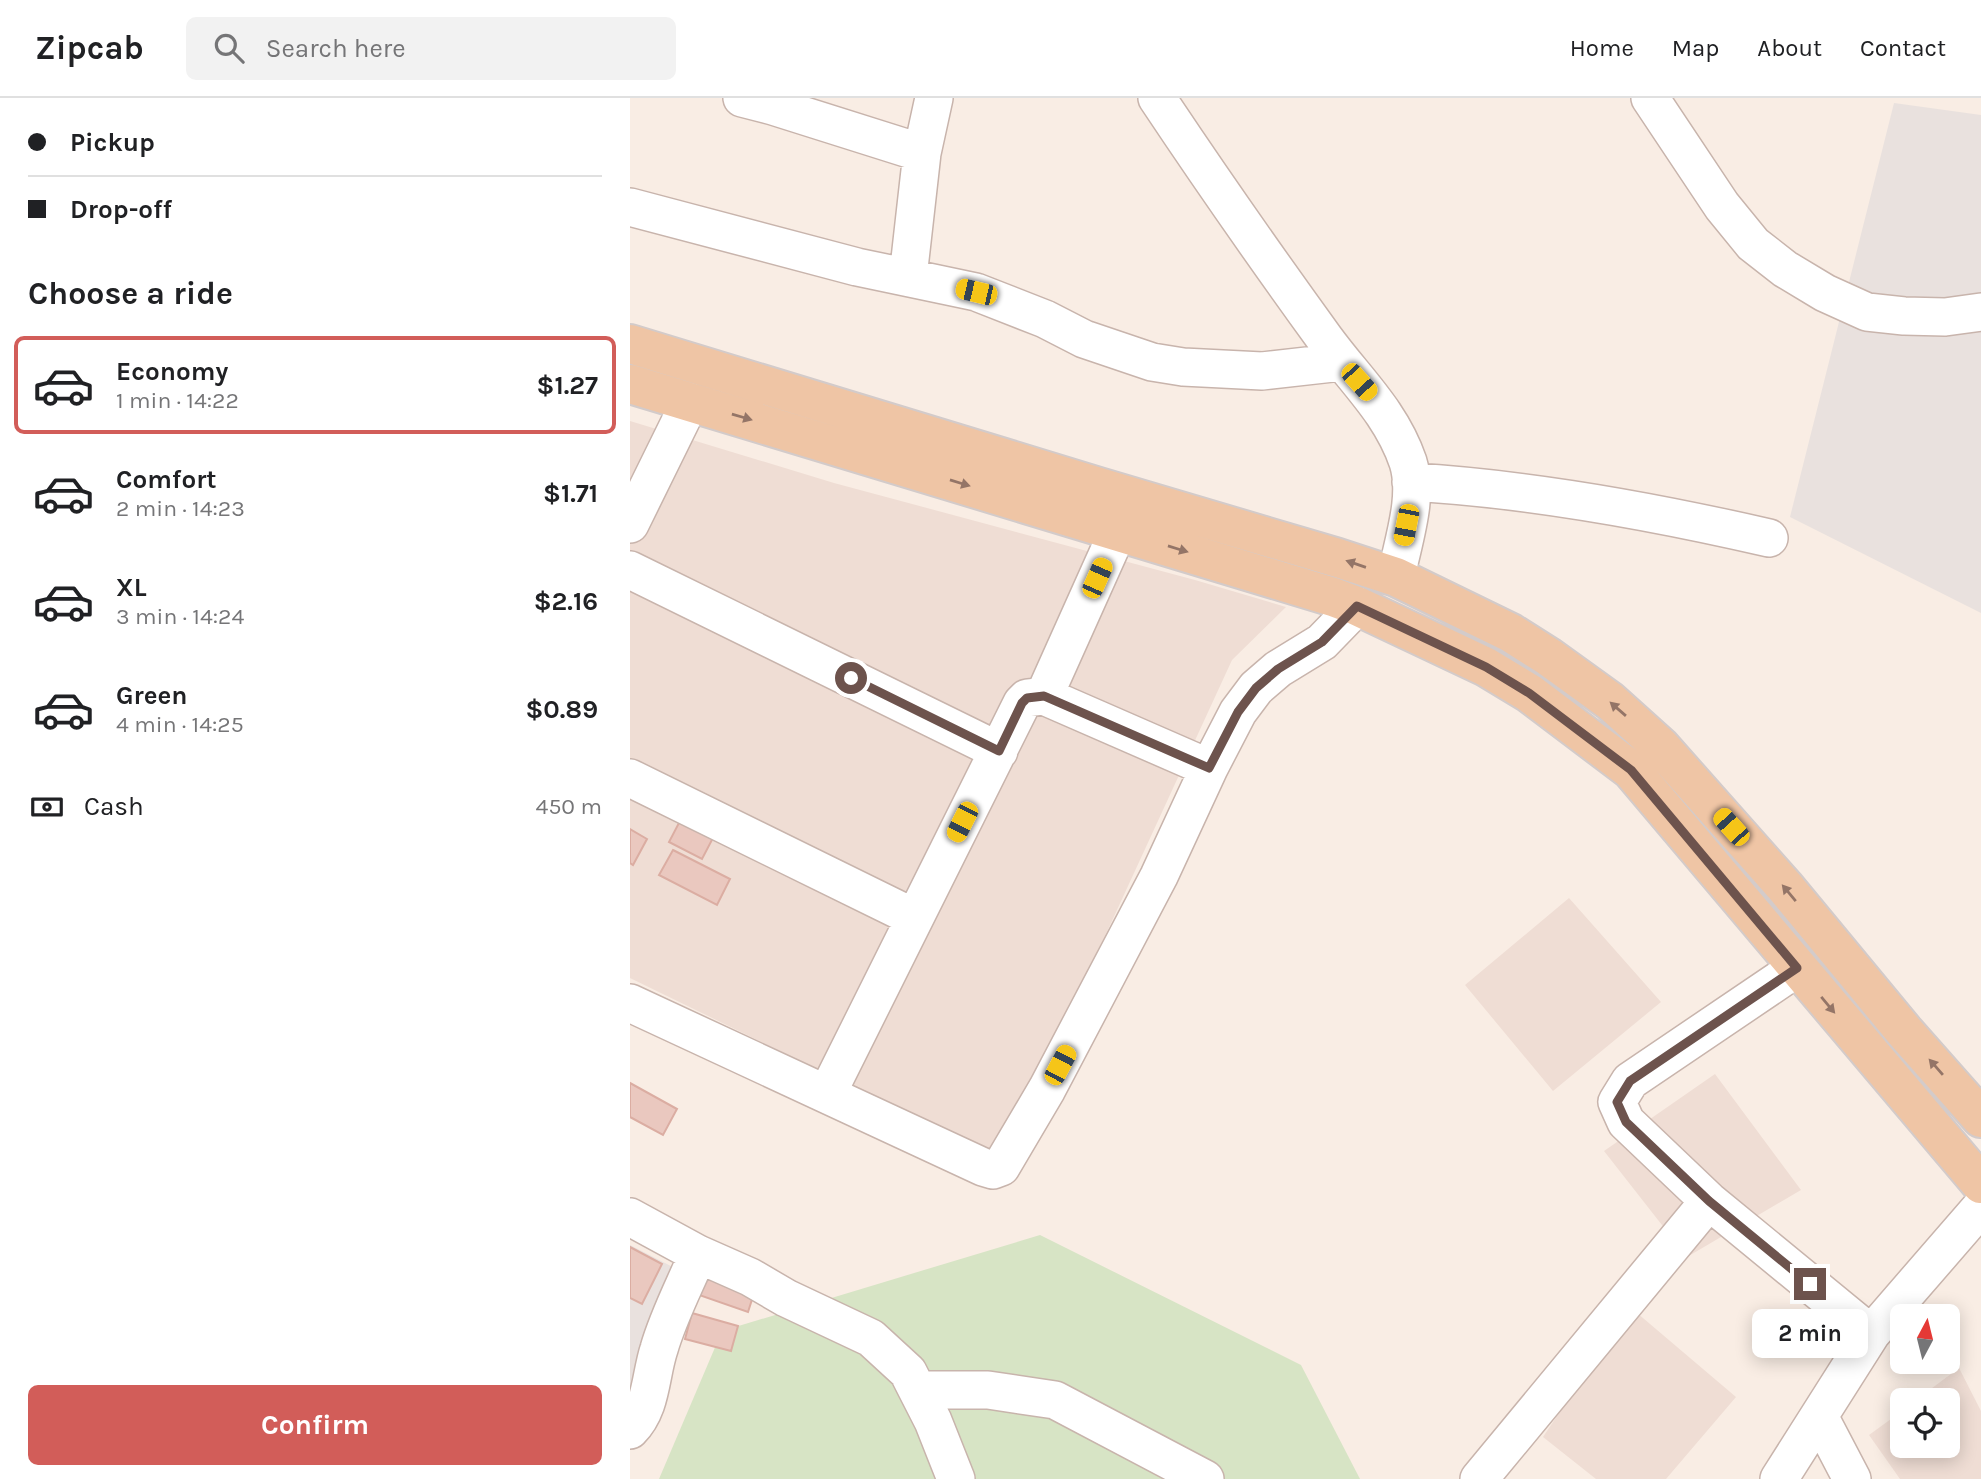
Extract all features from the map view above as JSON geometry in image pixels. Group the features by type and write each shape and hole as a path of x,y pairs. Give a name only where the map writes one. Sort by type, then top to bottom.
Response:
{"main road":[{"path":"630,344 1396,577 1511,633 1610,701 1660,746 1785,887 1981,1118"},
{"path":"630,384 1357,606 1497,674 1529,693 1631,770 1981,1184"},
{"path":"1631,770 1660,746"}],"street":[{"path":"742,98 922,153"},
{"path":"908,277 922,153 934,98"},
{"path":"1157,98 1230,207 1342,362 1377,401 1395,432 1408,463 1411,482 1411,499 1396,577"},
{"path":"1650,98 1722,206 1753,243 1785,269 1825,293 1867,312 1945,317 1981,312"},
{"path":"630,206 857,267 976,292 1008,303 1084,339 1152,362 1183,367 1262,371 1342,362"},
{"path":"630,524 690,402"},
{"path":"1411,482 1484,486 1687,519 1769,538"},
{"path":"1044,696 1118,531"},
{"path":"630,570 999,751"},
{"path":"630,1003 989,1169 1001,1167 1047,1089 1159,876 1238,712 1256,688 1278,669 1322,642 1357,606"},
{"path":"827,1094 913,917 1022,703 1027,698 1044,696 1209,768"},
{"path":"630,778 913,917"},
{"path":"1797,968 1630,1081 1617,1102 1626,1122 1709,1201 1871,1334"},
{"path":"1479,1479 1709,1201"},
{"path":"1779,1479 1871,1334 1981,1207"},
{"path":"630,1217 698,1254 871,1338 908,1372 919,1390 956,1479"},
{"path":"630,1430 645,1406 653,1382 658,1349 698,1254"},
{"path":"919,1390 988,1390 1055,1400 1205,1479"},
{"path":"1819,1416 1852,1479"}],"shaded area":[{"path":"1894,103 1981,115 1981,613 1790,517"},
{"path":"630,421 834,483 1286,607 1232,660 1105,936 994,1155 630,978"},
{"path":"1569,898 1661,1002 1553,1091 1465,985"},
{"path":"1715,1074 1801,1190 1687,1257 1604,1151"},
{"path":"630,1245 696,1279 630,1415"},
{"path":"1630,1307 1736,1397 1666,1479 1596,1479 1543,1437"},
{"path":"1960,1370 1981,1411 1981,1479 1900,1479 1869,1435 1890,1420 1890,1458 1960,1458 1960,1388 1932,1388 1951,1374 1960,1374"}],"green space":[{"path":"1040,1235 1301,1365 1360,1479 659,1479 722,1331"}],"building":[{"path":"681,819 714,836 702,859 669,842"},
{"path":"630,829 647,839 633,865 630,863"},
{"path":"673,850 730,879 717,905 659,875"},
{"path":"630,1083 677,1109 663,1135 630,1117"},
{"path":"630,1247 662,1264 642,1304 630,1298"},
{"path":"707,1273 755,1290 748,1312 699,1295"},
{"path":"692,1313 738,1326 731,1351 685,1339"}],"route":[{"path":"851,678 999,751 1022,703 1027,698 1044,696 1209,768 1238,712 1256,688 1278,669 1322,642 1357,606 1486,667 1529,693 1631,770 1797,968 1630,1081 1617,1102 1626,1122 1709,1201 1810,1284"}]}
